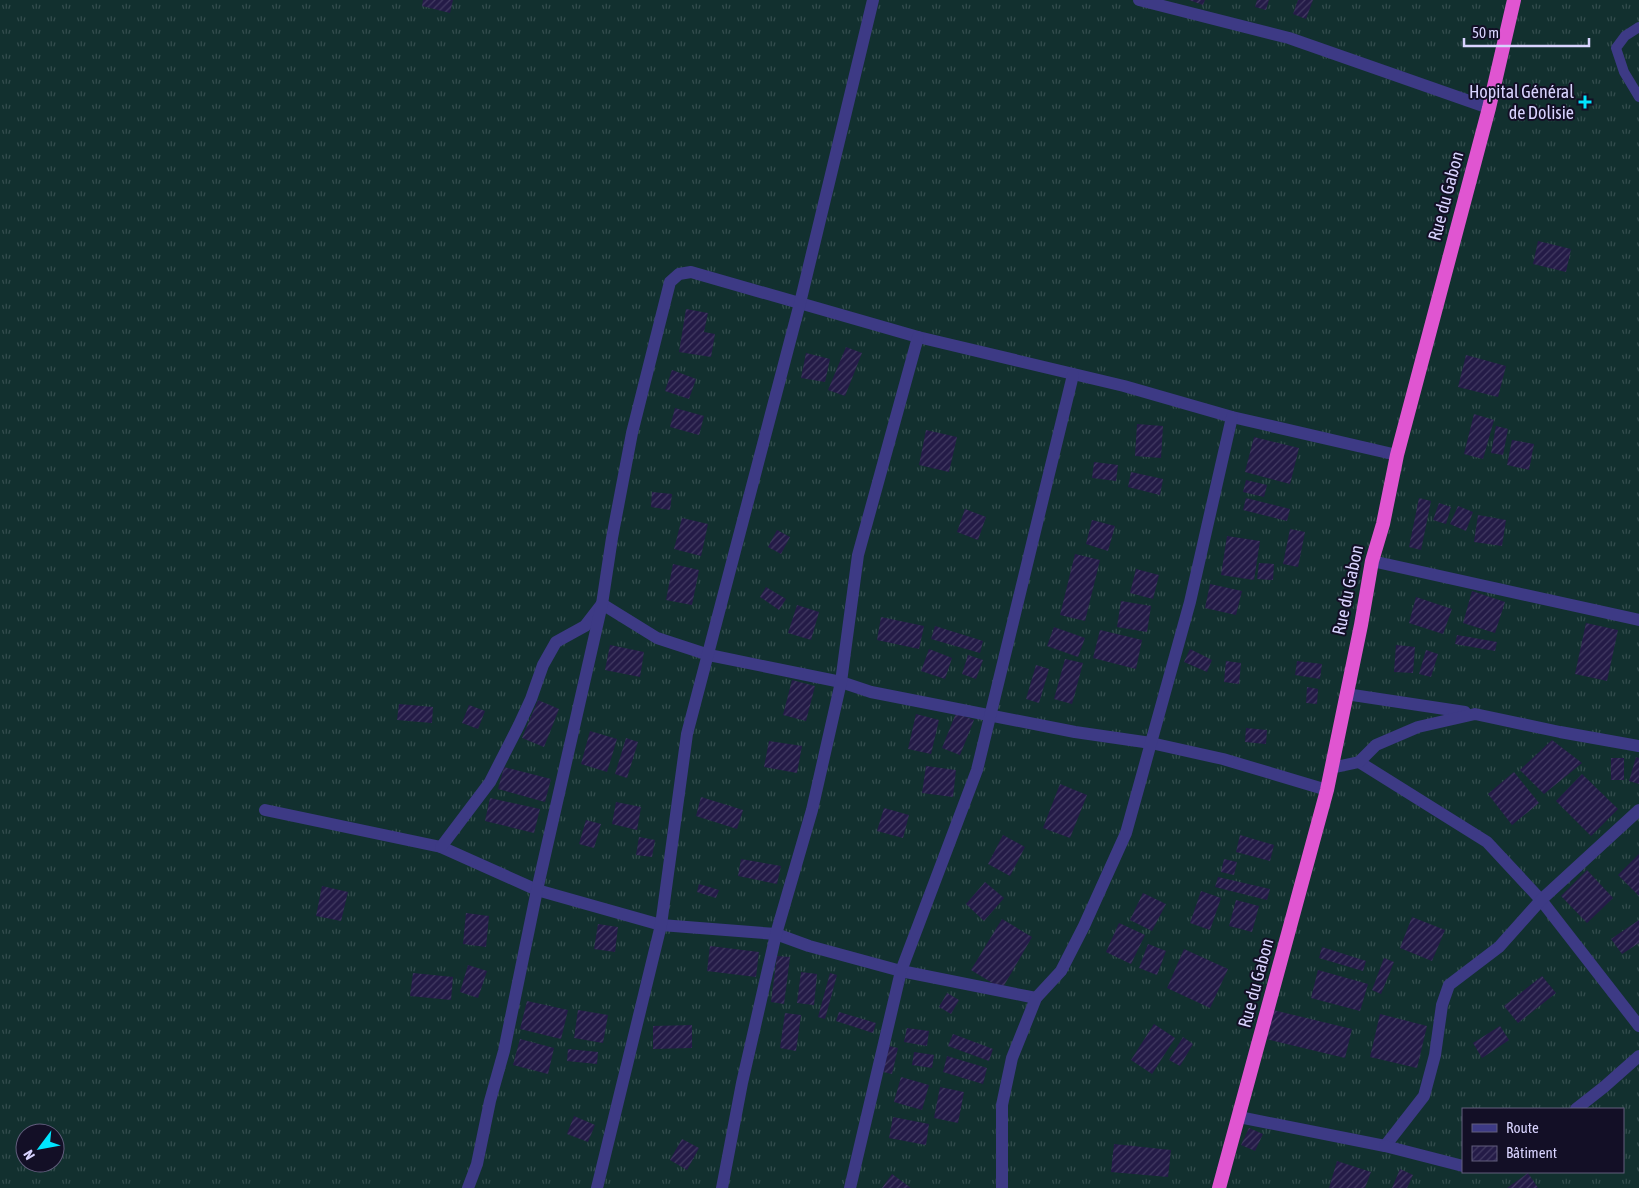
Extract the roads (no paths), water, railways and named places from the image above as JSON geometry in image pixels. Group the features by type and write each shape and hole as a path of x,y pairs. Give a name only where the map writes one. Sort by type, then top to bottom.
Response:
{"highway":[{"name":"Rue du Gabon","path":"1219,1188 1240,1117 1327,790 1372,561 1383,524 1397,455 1489,108 1514,0"}],"street":[{"path":"597,1188 661,925 687,734 800,303 873,0"},
{"path":"1139,0 1155,2 1289,38 1489,108"},
{"path":"468,1188 476,1164 490,1101 504,1051 537,890 602,604 612,538 632,433 670,282 679,274 690,272 918,337 1073,376 1124,386 1232,417 1397,455"},
{"path":"722,1188 742,1083 776,934 812,810 841,682 858,555 918,337"},
{"path":"850,1188 901,971 977,770 1073,376"},
{"path":"1002,1188 1002,1105 1012,1058 1036,998 1061,971 1122,842 1190,602 1232,417"},
{"path":"1372,561 1639,620"},
{"path":"602,604 657,638 709,655 841,682 871,692 1075,732 1151,743 1223,759 1327,790"},
{"path":"441,847 490,782 531,699 542,665 556,642 585,626 602,604"},
{"path":"1346,694 1475,714 1639,746"},
{"path":"1331,768 1359,762 1376,745 1418,727 1475,714"},
{"path":"1359,762 1487,842 1541,900 1639,1026"},
{"path":"265,810 441,847 537,890 661,925 776,934 809,946 901,971 1036,998"},
{"path":"1385,1146 1424,1096 1435,1055 1442,1004 1449,985 1499,947 1541,900 1639,810"},
{"path":"1577,1108 1639,1056"},
{"path":"1240,1117 1385,1146 1462,1166"}],"lane":[{"path":"1639,28 1625,36 1616,48 1624,72 1639,97"}],"place":[{"name":"Hopital Général de Dolisie","path":"1585,102"}]}
